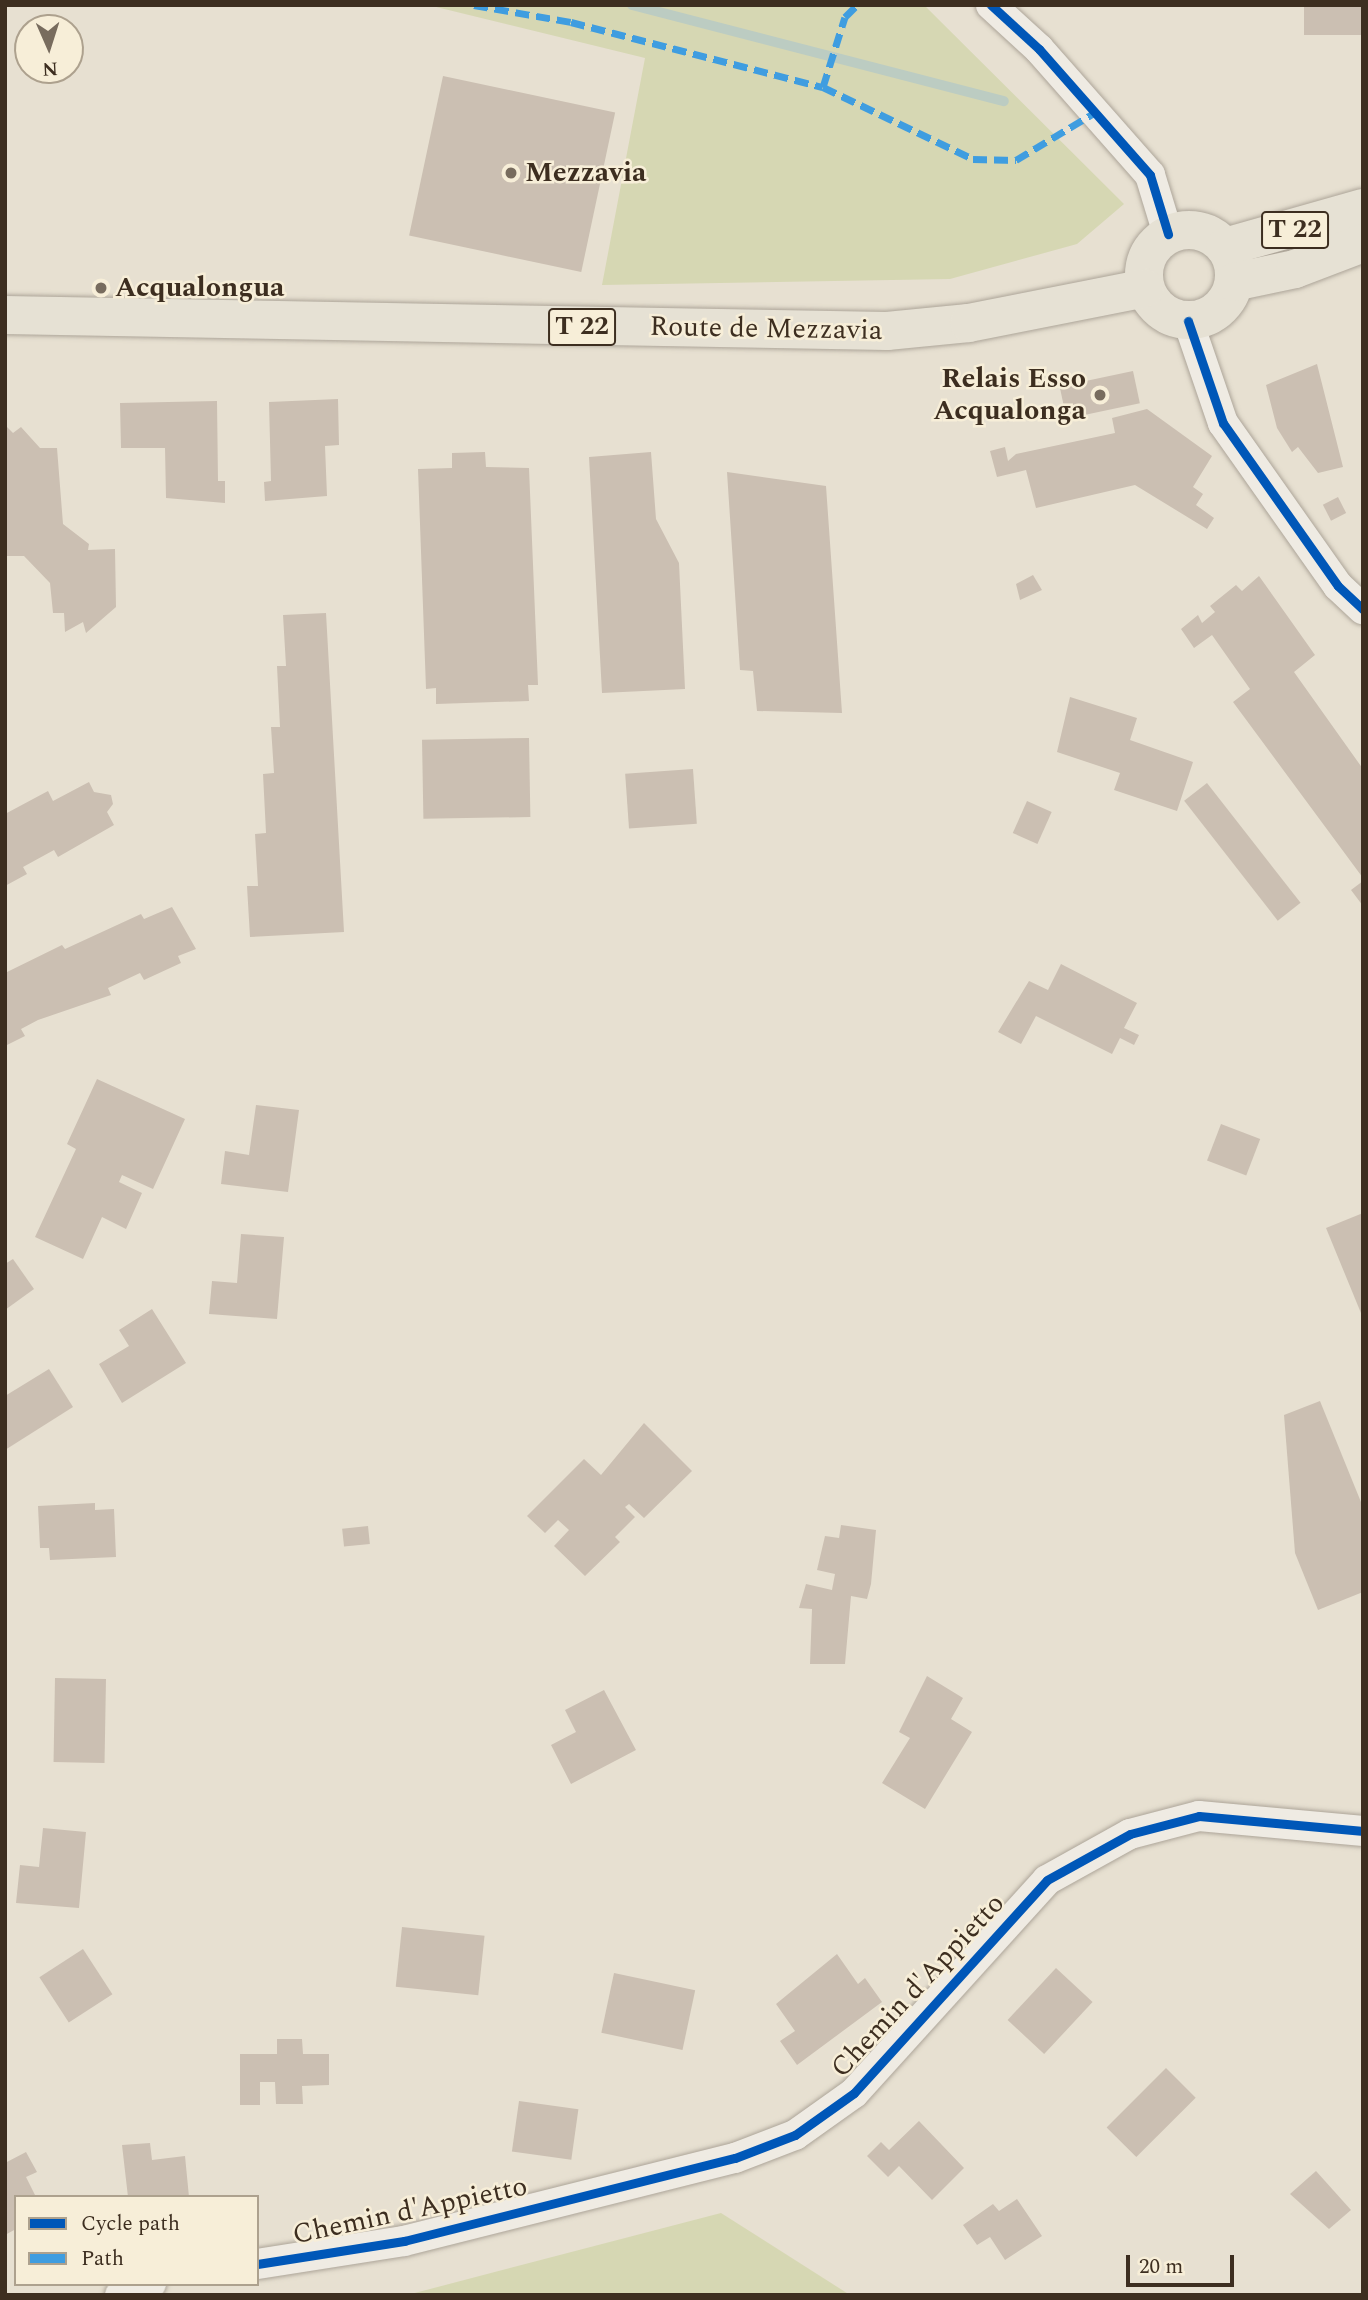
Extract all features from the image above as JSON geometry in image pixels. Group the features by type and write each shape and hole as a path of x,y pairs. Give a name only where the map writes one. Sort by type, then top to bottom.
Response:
{"main road":[{"name":"T 22","path":"1230,265 1363,208"},
{"path":"1199,230 1230,265 1213,313 1188,321 1161,312 1145,288 1149,251 1168,234 1199,230"},
{"name":"T 22","path":"1230,265 1295,269 1363,243"},
{"name":"Route de Mezzavia","path":"5,316 887,331 969,323 1145,288"}],"street":[{"path":"991,5 1039,48 1150,175 1168,234"},
{"path":"1188,321 1223,423 1338,586 1363,609"},
{"name":"Chemin d'Appietto","path":"259,2264 404,2241 735,2158 795,2134 854,2092 1047,1880 1130,1835 1199,1816 1363,1831"},
{"path":"120,2295 145,2286"}],"green space":[{"path":"428,5 924,5 1124,204 1077,244 950,279 602,285 645,58"},
{"path":"721,2213 850,2295 407,2295"}],"building":[{"path":"1304,5 1363,5 1363,35 1304,35"},
{"name":"Mezzavia","path":"443,76 615,113 581,272 409,235"},
{"path":"1317,364 1343,467 1318,473 1298,447 1292,452 1277,428 1266,385"},
{"name":"Relais Esso Acqualonga","path":"1133,371 1140,403 1067,419 1060,387"},
{"path":"338,399 339,445 325,446 327,496 265,501 264,482 271,481 269,402"},
{"path":"217,401 218,481 225,481 225,503 166,498 165,448 121,448 120,403"},
{"path":"1147,409 1212,456 1193,487 1203,494 1196,505 1214,518 1207,529 1135,485 1036,508 1026,470 997,477 990,451 1005,447 1008,461 1016,454 1115,433 1112,418"},
{"path":"5,425 13,433 21,427 40,448 57,448 63,524 89,544 88,550 115,549 116,607 86,633 83,622 65,632 64,613 53,613 50,583 24,556 5,556"},
{"path":"485,452 486,467 529,468 538,685 528,685 529,701 436,704 436,688 426,689 418,469 452,468 452,453"},
{"path":"651,452 656,519 679,563 685,689 602,693 589,457"},
{"path":"727,472 826,486 842,713 757,711 753,671 740,670"},
{"path":"1338,497 1346,513 1331,521 1323,505"},
{"path":"1033,575 1042,590 1020,600 1016,584"},
{"path":"1259,576 1315,655 1294,672 1363,769 1363,878 1233,702 1250,689 1212,635 1194,648 1181,629 1198,615 1202,623 1215,612 1210,606 1236,585 1242,591"},
{"path":"326,613 344,932 250,937 247,886 258,886 255,834 266,833 263,774 274,773 271,727 280,727 277,666 286,666 283,615"},
{"path":"1070,697 1137,718 1130,740 1193,762 1177,811 1114,790 1120,773 1057,752"},
{"path":"529,738 530,817 423,819 422,740"},
{"path":"693,769 697,824 629,829 625,774"},
{"path":"89,782 94,792 111,795 113,804 107,812 114,825 58,857 54,850 23,867 27,874 5,886 5,814 48,791 53,801"},
{"path":"1207,783 1301,903 1278,921 1184,801"},
{"path":"1027,801 1052,812 1037,844 1013,833"},
{"path":"1363,881 1363,906 1351,890"},
{"path":"172,907 196,949 178,956 181,963 144,980 140,973 108,988 111,995 38,1020 21,1029 25,1036 5,1046 5,973 62,945 65,949 141,914 144,919"},
{"path":"1061,964 1137,1003 1124,1028 1139,1035 1134,1045 1120,1038 1112,1054 1036,1016 1021,1044 998,1032 1029,981 1048,990"},
{"path":"97,1079 185,1119 153,1189 122,1175 119,1182 142,1193 126,1229 102,1217 83,1259 35,1237 76,1149 67,1144"},
{"path":"256,1105 299,1110 288,1192 221,1184 225,1151 249,1155"},
{"path":"1221,1124 1260,1139 1246,1175 1207,1160"},
{"path":"1363,1213 1363,1318 1326,1228"},
{"path":"241,1234 284,1237 277,1319 209,1314 212,1281 237,1283"},
{"path":"13,1259 34,1289 5,1310 5,1264"},
{"path":"152,1309 186,1363 122,1403 99,1364 129,1346 119,1330"},
{"path":"49,1369 73,1407 5,1450 5,1396"},
{"path":"1320,1401 1363,1507 1363,1592 1318,1610 1295,1553 1284,1415"},
{"path":"644,1423 692,1471 644,1518 629,1504 625,1507 635,1517 615,1537 620,1542 585,1576 554,1546 569,1530 558,1520 545,1533 527,1516 584,1459 601,1475"},
{"path":"95,1503 95,1510 114,1509 116,1557 50,1560 49,1548 40,1548 38,1506"},
{"path":"841,1525 876,1530 871,1584 867,1599 851,1596 845,1664 810,1664 812,1609 799,1608 806,1584 832,1590 835,1574 817,1570 825,1536 839,1538"},
{"path":"368,1526 370,1544 344,1547 342,1529"},
{"path":"927,1676 963,1698 951,1719 972,1732 925,1809 882,1783 910,1738 899,1732"},
{"path":"55,1678 106,1679 105,1763 54,1762"},
{"path":"604,1690 636,1750 571,1784 551,1745 576,1732 565,1710"},
{"path":"43,1828 86,1832 79,1908 16,1903 20,1865 39,1867"},
{"path":"402,1927 485,1936 478,1995 396,1987"},
{"path":"83,1949 112,1994 69,2023 39,1977"},
{"path":"837,1954 858,1984 865,1978 882,2002 797,2065 780,2041 795,2031 776,2004"},
{"path":"1056,1968 1093,2002 1044,2054 1008,2020"},
{"path":"614,1973 695,1990 683,2050 601,2033"},
{"path":"277,2039 302,2039 303,2054 329,2054 329,2085 302,2086 303,2104 276,2104 275,2082 260,2082 260,2105 240,2105 240,2054 277,2054"},
{"path":"1166,2068 1196,2098 1136,2157 1107,2127"},
{"path":"519,2101 578,2109 571,2160 512,2152"},
{"path":"919,2121 964,2168 932,2200 899,2166 888,2177 867,2156 881,2142 889,2150"},
{"path":"150,2143 152,2160 185,2156 189,2195 128,2195 122,2145"},
{"path":"26,2152 37,2172 26,2177 35,2195 14,2195 14,2230 5,2235 5,2163"},
{"path":"1316,2171 1351,2210 1329,2229 1290,2194"},
{"path":"1017,2199 1042,2236 1005,2260 990,2237 977,2245 963,2225 993,2204 999,2211"}],"waterway":[{"path":"632,5 1004,101"}],"marked path":[{"path":"474,5 571,22 823,87 973,159 1016,160 1096,112"},
{"path":"823,87 845,17 857,5"}],"cycle path":[{"path":"991,5 1039,49 1150,175 1168,234"},
{"path":"1188,321 1223,423 1338,586 1363,609"},
{"path":"259,2264 404,2241 735,2158 795,2135 854,2093 1047,1880 1130,1834 1199,1816 1363,1831"}],"place":[{"name":"Mezzavia","path":"511,173"},
{"name":"Acqualongua","path":"101,288"},
{"name":"Relais Esso Acqualonga","path":"1100,395"}]}
